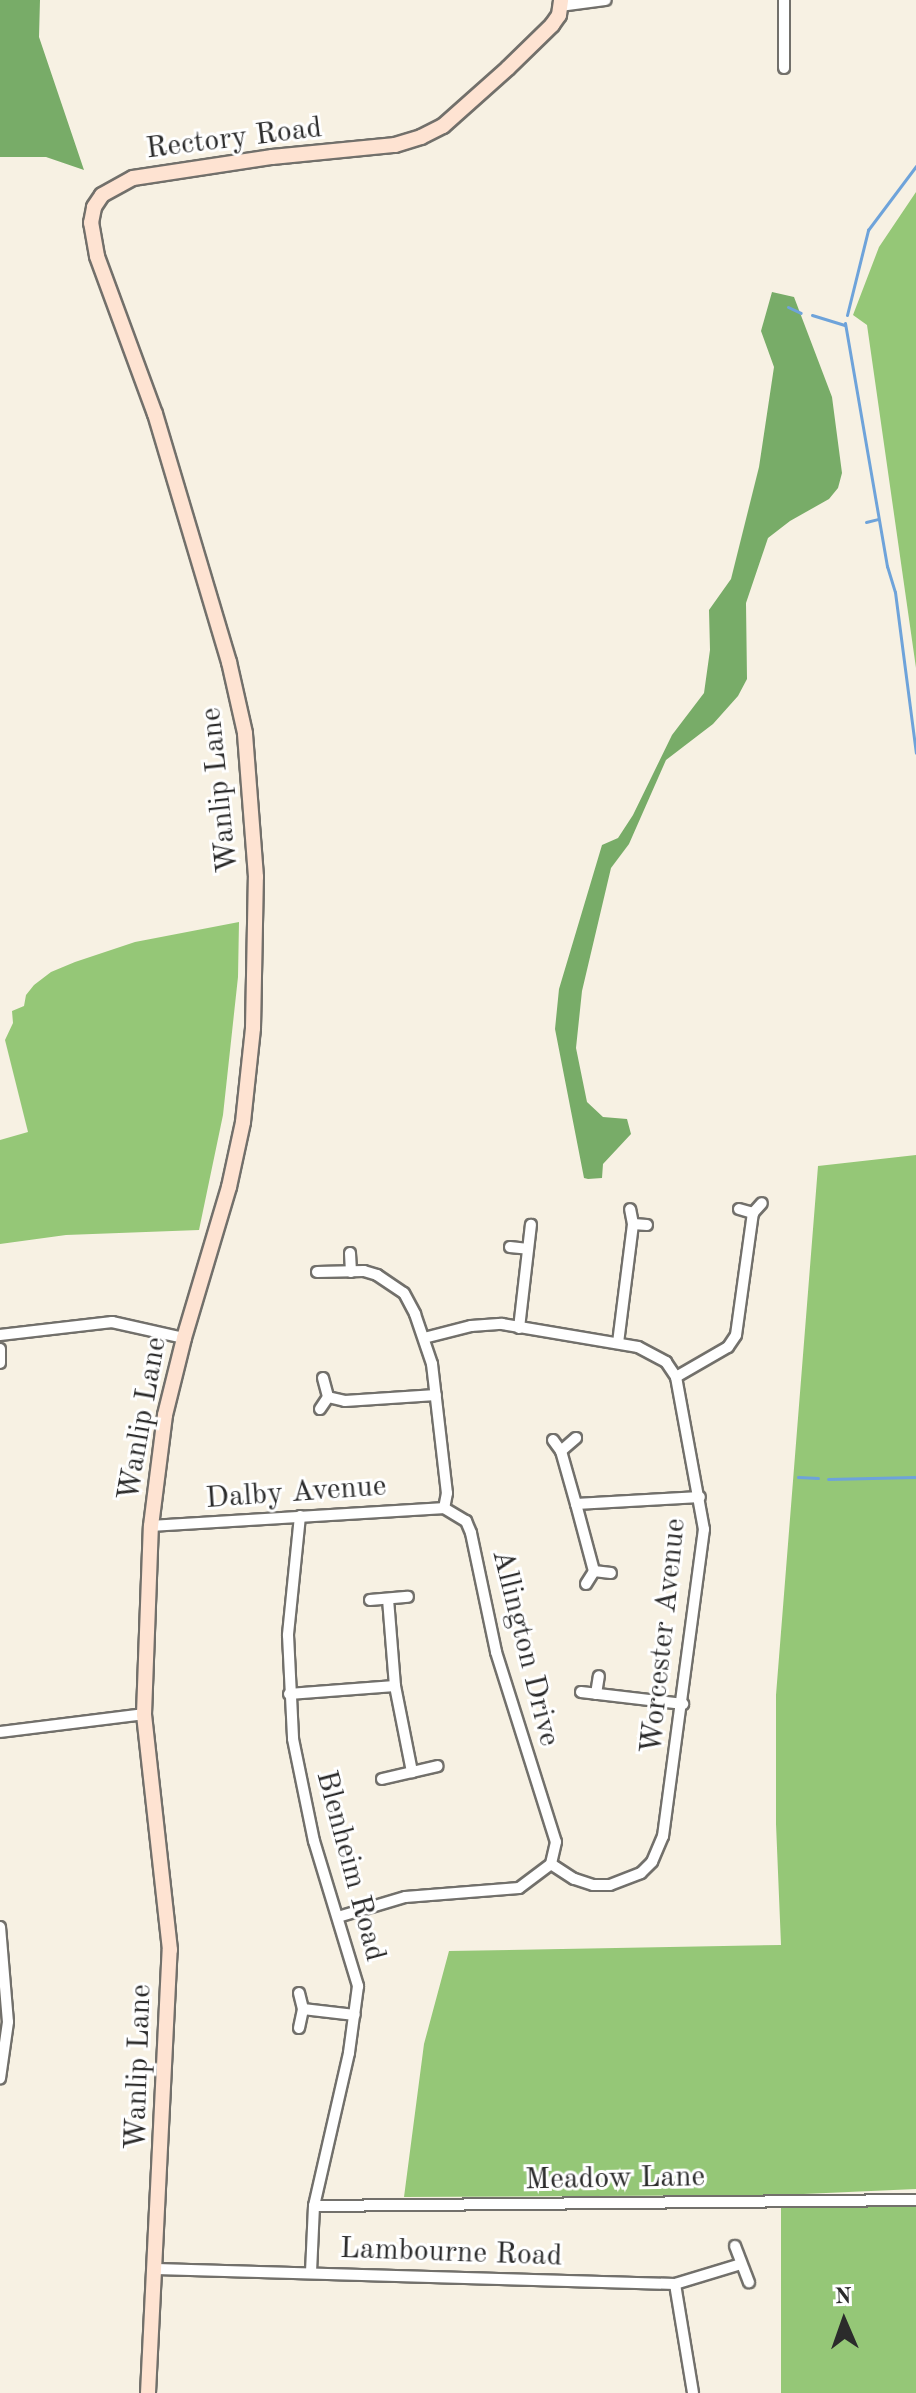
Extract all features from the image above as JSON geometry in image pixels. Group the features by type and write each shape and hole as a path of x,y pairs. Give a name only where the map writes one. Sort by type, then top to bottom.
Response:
{"street":[{"path":"561,3 606,0"},
{"path":"784,0 784,68"},
{"name":"Rectory Road","path":"173,471 137,358 92,237 94,207 102,195 115,185 154,173 395,145 421,137 443,126 508,68 552,25 561,3"},
{"name":"Wanlip Lane","path":"148,2393 170,1947 144,1714 151,1526 158,1456 184,1338 229,1187 243,1122 253,1028 256,902 245,733 229,662 173,471"},
{"path":"424,1338 471,1326 519,1328 618,1343 654,1353 676,1377 728,1347 736,1335 753,1213 762,1203"},
{"path":"618,1343 633,1224 630,1209"},
{"path":"739,1209 753,1213"},
{"path":"633,1224 647,1225"},
{"path":"519,1328 531,1225"},
{"path":"510,1247 528,1249"},
{"path":"350,1253 351,1272"},
{"path":"317,1272 377,1275 404,1293 424,1338 436,1395 447,1493 444,1508"},
{"path":"0,1335 112,1322 184,1338"},
{"path":"0,1349 0,1363"},
{"name":"Worcester Avenue","path":"551,1864 574,1879 601,1885 626,1880 652,1862 663,1836 704,1542 700,1497 676,1377"},
{"path":"320,1409 328,1397 323,1378"},
{"path":"328,1397 345,1401 436,1395"},
{"path":"561,1451 576,1438"},
{"path":"553,1440 561,1451 594,1571 586,1584"},
{"path":"576,1504 700,1497"},
{"name":"Dalby Avenue","path":"151,1526 444,1508"},
{"name":"Allington Drive","path":"444,1508 466,1521 471,1533 496,1652 556,1842 551,1864"},
{"name":"Blenheim Road","path":"300,1516 288,1635 289,1694 300,1787 358,1986 355,2015 314,2206 311,2273"},
{"path":"594,1571 611,1573"},
{"path":"370,1600 408,1597"},
{"path":"388,1599 395,1686 412,1772"},
{"path":"596,1694 599,1676"},
{"path":"289,1694 395,1686"},
{"path":"581,1692 683,1704"},
{"path":"0,1732 144,1714"},
{"path":"382,1779 438,1766"},
{"path":"338,1917 405,1897 519,1888 551,1864"},
{"path":"0,1927 8,2022 0,2078"},
{"path":"299,1993 303,2009 299,2028"},
{"path":"303,2009 355,2015"},
{"name":"Meadow Lane","path":"314,2206 916,2200"},
{"path":"735,2246 749,2282"},
{"name":"Lambourne Road","path":"156,2269 675,2284 741,2264"},
{"path":"675,2284 693,2393"}],"green space":[{"path":"0,0 40,0 39,37 84,170 46,157 0,157"},
{"path":"916,192 916,668 867,325 853,315 879,247"},
{"path":"772,292 794,297 832,397 842,473 838,488 829,499 790,521 768,538 746,603 747,679 738,696 713,724 666,760 629,844 611,868 582,991 576,1048 587,1102 603,1117 627,1119 631,1134 603,1164 602,1178 588,1179 584,1178 555,1029 559,989 602,845 618,838 633,815 672,735 704,693 710,650 709,610 731,579 759,467 774,367 761,331"},
{"path":"239,922 238,977 223,1115 199,1230 66,1235 0,1244 0,1140 28,1132 5,1040 13,1023 12,1011 24,1006 26,995 34,985 51,972 75,962 135,942"},
{"path":"916,1155 916,2189 781,2195 404,2197 424,2044 449,1951 781,1945 776,1824 776,1695 818,1166"},
{"path":"781,2205 916,2205 916,2393 781,2393"}],"waterway":[{"path":"847,315 868,230 916,166"},
{"path":"788,307 801,313"},
{"path":"812,315 845,325"},
{"path":"845,323 887,566 895,592 916,753"},
{"path":"866,522 878,519"},
{"path":"798,1477 818,1478"},
{"path":"828,1479 916,1477"}]}
